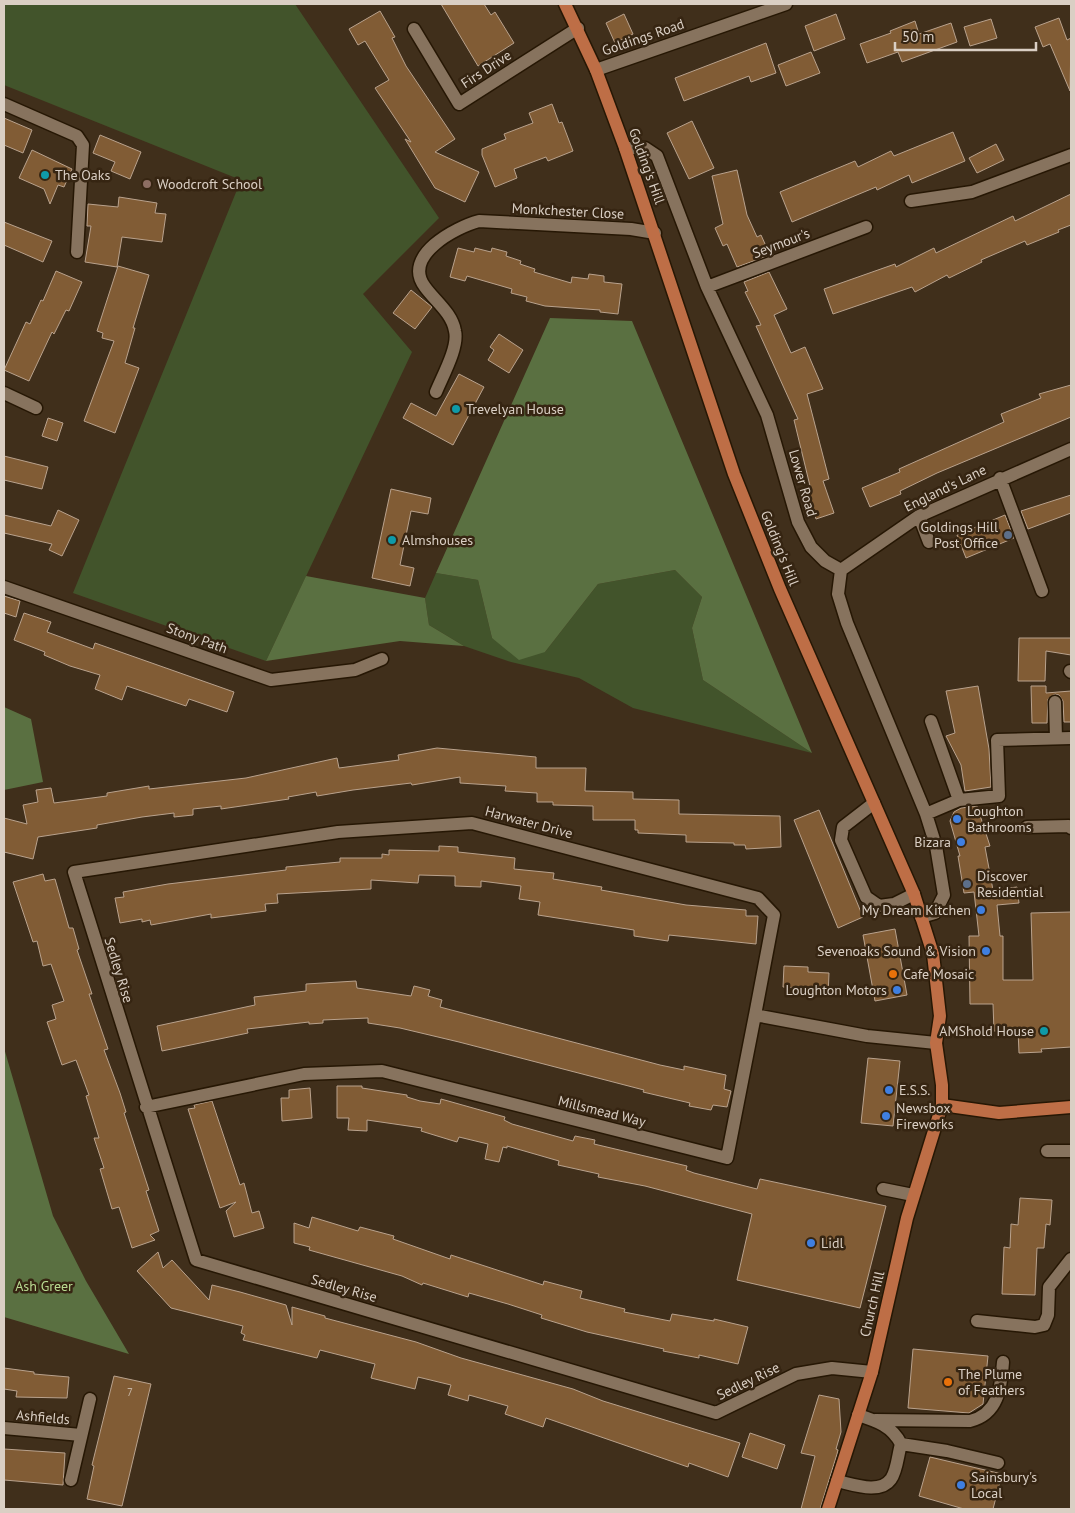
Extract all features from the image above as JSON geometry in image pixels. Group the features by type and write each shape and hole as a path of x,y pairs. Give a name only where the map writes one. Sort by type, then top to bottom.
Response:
{"main road":[{"name":"Golding's Hill","path":"565,4 578,28 596,70 656,233 734,474 780,588 914,894 933,954 938,986 940,1016 936,1043 942,1085 942,1105"},
{"path":"942,1105 999,1113 1071,1107"},
{"name":"Church Hill","path":"828,1509 872,1372 913,1195 942,1105"}],"street":[{"name":"Goldings Road","path":"596,70 786,4"},
{"name":"Firs Drive","path":"414,29 459,104 578,28"},
{"path":"4,104 77,136 83,145 77,252"},
{"name":"Lower Road","path":"625,148 645,148 657,156 707,287 767,415 798,522 811,547 825,561 841,570"},
{"path":"911,201 972,192 1071,155"},
{"name":"Monkchester Close","path":"436,392 456,341 455,330 444,309 424,286 419,274 423,258 438,240 459,226 479,221 631,229 656,233"},
{"name":"Seymour's","path":"707,287 866,227"},
{"path":"4,393 36,408"},
{"name":"England's Lane","path":"841,570 918,516 1000,478 1071,449"},
{"path":"1000,478 1042,591"},
{"path":"918,516 929,542"},
{"path":"841,570 838,594 847,623 926,814 936,846 944,896 935,913 921,917"},
{"name":"Stony Path","path":"4,587 271,680 355,670 382,659"},
{"path":"1055,702 1056,738"},
{"path":"931,721 959,800"},
{"path":"926,814 959,800 1000,796 997,740 1071,738"},
{"path":"874,803 843,827 842,840 866,897 879,906 894,904 914,894"},
{"name":"Harwater Drive","path":"74,872 338,832 472,823 758,898 774,915 755,1015"},
{"path":"1027,827 1069,826 1071,828"},
{"name":"Sedley Rise","path":"74,872 146,1107 196,1260 716,1413 796,1374 832,1368 872,1372"},
{"path":"755,1015 867,1036 936,1043"},
{"name":"Millsmead Way","path":"146,1107 304,1074 382,1071 727,1158 755,1015"},
{"path":"1047,1150 1071,1151"},
{"path":"883,1189 913,1195"},
{"path":"977,1321 1034,1327 1044,1325 1048,1315 1048,1287 1071,1259"},
{"path":"874,1420 964,1421 980,1418 993,1407 999,1396 1003,1362"},
{"name":"Ashfields","path":"71,1480 90,1399"},
{"path":"837,1480 870,1488 881,1486 891,1479 901,1444 895,1433 874,1420 858,1415"},
{"name":"Ashfields","path":"4,1428 81,1435"},
{"path":"901,1444 947,1451 998,1463"}],"green space":[{"path":"4,4 295,4 439,218 363,294 412,352 266,661 73,593 241,180 4,85"},
{"path":"550,318 632,321 812,753 703,680 692,628 702,597 675,570 598,584 545,652 519,660 492,638 478,580 436,573"},
{"path":"675,570 702,597 692,628 703,680 812,753 633,708 579,678 511,662 464,646 429,625 425,598 436,573 478,580 492,638 545,652 598,584"},
{"path":"306,576 425,598 429,625 464,646 400,641 266,661"},
{"path":"4,707 31,719 43,782 4,790"},
{"name":"Ash Greer","path":"4,1048 53,1216 86,1281 129,1354 4,1317"}],"building":[{"path":"441,4 484,4 491,15 495,12 514,43 478,66"},
{"path":"380,11 395,37 392,38 406,66 455,139 435,152 479,172 465,202 435,188 405,139 411,142 375,88 389,80 365,41 358,45 349,29"},
{"path":"624,14 633,34 615,43 606,23"},
{"path":"836,14 845,39 814,51 805,26"},
{"path":"1059,18 1067,40 1071,38 1070,91 1050,44 1043,47 1035,27"},
{"path":"991,19 997,38 970,46 964,27"},
{"path":"915,21 919,34 951,23 957,42 902,62 898,52 867,63 860,44 891,33 890,31"},
{"path":"766,43 776,73 751,82 749,76 684,101 675,78"},
{"path":"811,52 820,73 786,86 778,65"},
{"path":"552,104 559,123 562,122 573,151 548,161 546,157 514,169 517,178 495,187 482,155 482,149 506,139 504,134 533,123 529,113"},
{"path":"4,118 32,130 23,153 4,145"},
{"path":"692,121 714,168 689,179 667,133"},
{"path":"953,132 965,161 912,183 909,175 877,190 876,187 792,222 780,192 855,161 858,167 891,151 894,156"},
{"path":"100,135 141,152 130,179 111,171 115,162 93,153"},
{"path":"996,144 1004,160 977,173 969,158"},
{"name":"The Oaks","path":"32,150 72,169 64,187 58,185 50,204 44,189 19,178"},
{"path":"737,170 747,215 757,237 761,235 770,255 737,267 727,244 723,246 715,228 723,224 712,176"},
{"path":"1071,194 1071,225 1058,230 1059,232 1027,245 1025,241 981,260 982,262 949,278 947,275 915,292 912,287 833,314 824,289 895,264 896,267 934,248 936,253 1013,216 1015,221"},
{"path":"119,197 157,203 155,213 166,214 162,242 122,237 117,267 85,262 91,226 87,226 88,204 118,207"},
{"path":"4,222 52,241 43,262 4,245"},
{"path":"458,248 474,252 475,248 491,252 492,248 507,252 506,256 521,261 520,264 535,269 534,272 571,283 572,277 588,279 589,274 604,276 604,282 622,284 618,314 600,312 600,310 545,306 526,301 527,297 511,293 512,289 467,276 465,281 450,277"},
{"path":"118,266 149,275 125,363 139,368 115,433 84,421 114,341 102,338 103,333 97,331"},
{"path":"56,271 82,282 69,311 66,310 54,334 52,332 29,381 4,370 26,322 30,324 41,300 43,301"},
{"path":"769,272 787,309 774,315 791,353 805,347 823,389 807,394 829,479 823,481 834,513 816,519 807,491 811,490 794,420 798,419 756,326 761,325 745,292 748,291 744,282"},
{"path":"411,290 432,307 415,329 393,313"},
{"path":"499,334 523,350 509,373 488,360 494,350 490,347"},
{"name":"Trevelyan House","path":"459,374 484,387 453,445 403,418 411,403 436,416"},
{"path":"1071,385 1071,417 937,473 900,491 901,494 870,507 862,488 900,472 899,469 1004,422 1001,414 1041,398 1039,394"},
{"path":"48,418 63,423 57,441 42,436"},
{"path":"4,456 48,467 42,489 4,480"},
{"name":"Almshouses","path":"391,489 431,498 428,514 411,511 400,565 414,568 410,586 372,578"},
{"path":"1071,495 1071,513 1028,529 1021,511"},
{"path":"58,510 79,520 62,556 49,550 52,544 4,533 4,515 51,526"},
{"path":"1005,515 1014,538 966,558 957,535"},
{"path":"4,596 20,601 16,617 4,613"},
{"path":"24,613 51,622 47,632 93,649 95,643 234,692 227,712 189,699 186,706 127,686 122,700 95,689 100,675 70,666 44,655 45,652 14,640"},
{"path":"1019,638 1071,638 1071,655 1046,651 1045,681 1018,681"},
{"path":"978,686 989,749 991,787 965,791 961,765 946,736 955,733 946,691"},
{"path":"1031,686 1046,686 1046,693 1071,691 1071,722 1064,722 1063,701 1059,695 1055,694 1048,699 1047,723 1032,723"},
{"path":"437,748 536,757 536,768 586,768 585,791 633,792 633,799 679,800 679,814 780,816 781,847 746,849 745,845 734,845 734,843 686,842 686,835 638,833 638,830 635,830 635,820 593,820 593,806 553,805 553,802 537,802 537,793 505,791 506,786 460,783 460,777 412,785 411,783 317,796 316,792 288,797 289,799 221,809 221,806 193,809 193,815 174,817 174,813 142,817 97,825 97,828 38,837 33,859 4,852 4,818 27,824 23,805 38,802 36,790 51,788 54,803 107,796 107,793 149,786 149,789 246,778 337,758 339,768 399,760 398,755"},
{"path":"977,806 990,846 985,847 993,890 1017,887 1019,903 997,905 1000,936 1003,936 1003,980 1033,980 1031,913 1071,912 1071,1047 1041,1049 1042,1052 1019,1053 1018,1030 994,1031 993,1004 970,1004 969,936 979,936 974,892 964,893 958,856 960,856 950,821 954,812 961,808"},
{"path":"819,810 863,917 838,928 794,820"},
{"path":"439,846 458,847 458,852 515,858 514,869 554,873 553,879 602,887 601,890 686,905 746,910 746,916 758,916 756,944 669,935 668,941 634,936 634,930 538,915 540,902 519,899 521,886 481,881 481,887 455,886 455,876 419,875 418,883 371,880 371,889 277,894 278,903 265,904 266,911 211,918 211,914 151,925 150,920 142,922 142,919 120,923 115,898 124,897 123,892 168,884 286,870 286,867 340,862 340,858 382,858 382,854 389,855 389,850 439,851"},
{"path":"43,874 45,881 55,879 69,928 73,928 79,949 77,950 92,994 89,994 108,1049 104,1050 126,1112 124,1113 149,1190 146,1191 159,1231 150,1235 155,1240 132,1248 119,1207 112,1209 100,1169 104,1168 94,1138 99,1138 86,1096 89,1095 76,1060 62,1065 47,1022 56,1019 52,1005 64,1001 51,964 43,966 37,941 33,942 13,882"},
{"path":"895,929 907,995 875,1001 863,935"},
{"path":"784,966 808,967 808,972 829,973 828,996 802,994 802,988 783,987"},
{"path":"356,981 357,988 411,996 414,986 430,990 428,996 442,1000 440,1007 660,1065 684,1070 684,1066 726,1075 724,1089 731,1091 727,1107 713,1105 711,1110 689,1106 690,1103 643,1092 644,1090 459,1042 400,1028 368,1023 368,1018 323,1020 323,1023 309,1024 309,1022 247,1029 248,1033 162,1051 157,1026 255,1005 254,997 306,991 306,984"},
{"path":"868,1058 900,1061 893,1126 861,1123"},
{"path":"337,1086 362,1086 362,1088 407,1095 407,1097 420,1101 440,1104 441,1099 505,1117 504,1120 512,1124 573,1141 575,1136 595,1140 594,1144 687,1166 686,1170 694,1173 757,1189 760,1179 886,1206 860,1308 737,1280 752,1214 645,1186 598,1177 599,1174 558,1165 559,1161 507,1146 507,1148 503,1147 499,1162 485,1159 488,1144 459,1137 457,1142 421,1131 422,1128 367,1120 367,1131 348,1130 349,1118 337,1118"},
{"path":"310,1088 312,1118 282,1121 281,1098 289,1098 289,1090"},
{"path":"212,1101 240,1185 244,1183 252,1213 259,1211 264,1228 234,1237 226,1211 236,1202 220,1208 188,1109 195,1108 194,1105"},
{"path":"1020,1198 1052,1200 1050,1225 1046,1224 1044,1248 1037,1248 1035,1295 1002,1294 1004,1247 1010,1248 1011,1224 1018,1225"},
{"path":"312,1217 358,1231 360,1227 394,1236 393,1239 450,1259 451,1255 543,1285 544,1281 582,1291 580,1298 625,1309 624,1312 670,1321 672,1314 714,1321 714,1319 748,1327 738,1364 699,1355 699,1358 663,1351 664,1349 587,1332 541,1318 542,1315 508,1304 469,1293 468,1297 423,1283 422,1285 402,1276 309,1250 310,1247 294,1243 294,1223 309,1228"},
{"path":"158,1252 163,1268 172,1260 209,1300 212,1285 240,1292 286,1305 292,1325 292,1307 325,1316 325,1318 416,1342 461,1358 573,1389 603,1401 740,1443 728,1477 689,1463 688,1467 546,1418 543,1427 505,1414 508,1406 469,1395 468,1401 448,1395 451,1385 418,1377 415,1389 371,1378 375,1364 320,1350 317,1358 243,1340 245,1335 241,1333 243,1326 171,1308 137,1271"},
{"name":"The Plume of Feathers","path":"913,1349 988,1356 983,1404 969,1413 908,1408"},
{"path":"4,1368 34,1372 34,1374 69,1377 67,1398 16,1397 17,1391 4,1389"},
{"path":"114,1376 151,1384 122,1506 87,1499 94,1466 92,1465"},
{"path":"819,1395 839,1399 841,1432 836,1449 838,1450 837,1454 820,1509 801,1509 815,1456 801,1453"},
{"path":"750,1433 785,1445 777,1469 742,1457"},
{"path":"4,1449 65,1453 63,1485 4,1480"},
{"name":"Sainsbury's Local","path":"930,1457 1002,1474 993,1509 964,1509 919,1496"}],"place":[{"name":"The Oaks","path":"45,175"},
{"name":"Woodcroft School","path":"147,184"},
{"name":"Trevelyan House","path":"456,409"},
{"name":"Goldings Hill Post Office","path":"1008,535"},
{"name":"Almshouses","path":"392,540"},
{"name":"Loughton Bathrooms","path":"957,819"},
{"name":"Bizara","path":"961,842"},
{"name":"Discover Residential","path":"967,884"},
{"name":"My Dream Kitchen","path":"981,910"},
{"name":"Sevenoaks Sound & Vision","path":"986,951"},
{"name":"Cafe Mosaic","path":"893,974"},
{"name":"Loughton Motors","path":"897,990"},
{"name":"AMShold House","path":"1044,1031"},
{"name":"E.S.S.","path":"889,1090"},
{"name":"Newsbox Fireworks","path":"886,1116"},
{"name":"Lidl","path":"811,1243"},
{"name":"The Plume of Feathers","path":"948,1382"},
{"name":"Sainsbury's Local","path":"961,1485"}]}
